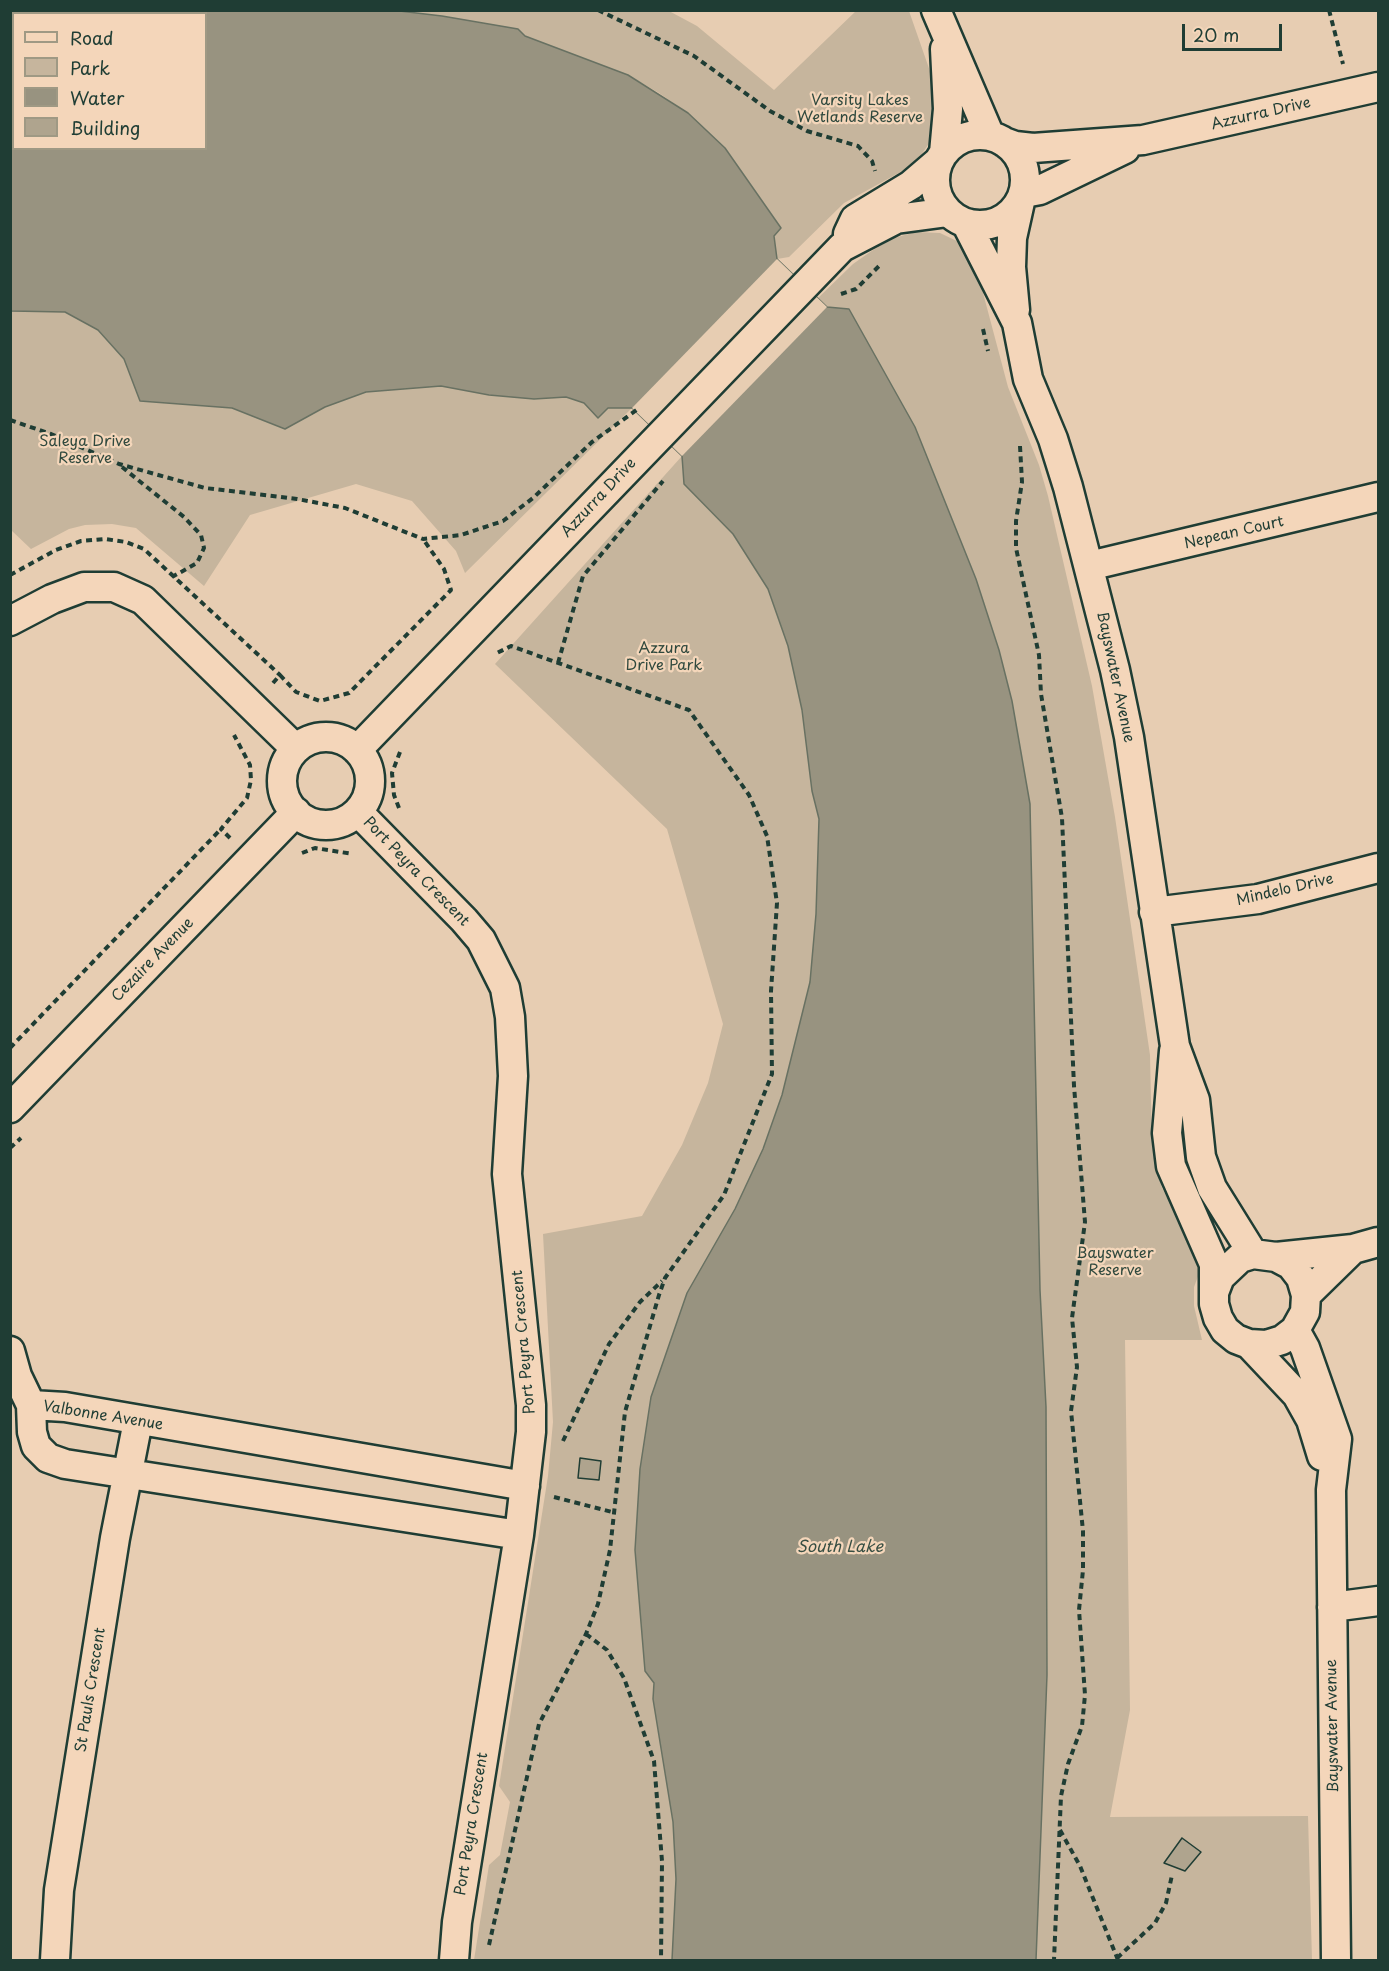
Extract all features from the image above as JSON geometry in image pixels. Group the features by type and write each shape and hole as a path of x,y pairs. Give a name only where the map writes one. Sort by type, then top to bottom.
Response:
{"street":[{"path":"842,247 896,219 957,218 991,224 1003,220 1022,197 1025,178 1022,164 1015,152 997,139 940,21"},
{"path":"940,21 948,109 942,157 935,174 935,188 939,201 957,218"},
{"name":"Azzurra Drive","path":"997,139 1015,146 1033,148 1143,140 1378,87"},
{"path":"842,247 855,219 911,185 964,138 997,139"},
{"name":"Azzurra Drive","path":"1022,197 1143,140"},
{"name":"Bayswater Avenue","path":"1022,197 1012,238 1015,318 1028,379 1053,439 1089,566 1129,737 1175,1046 1195,1100 1201,1156 1210,1181 1232,1224 1265,1256 1296,1272 1306,1295"},
{"name":"Bayswater Avenue","path":"957,218 1015,318"},
{"name":"Azzurra Drive","path":"357,750 659,434 842,247"},
{"name":"Nepean Court","path":"1089,566 1378,497"},
{"path":"10,621 52,598 84,587 114,587 142,600 296,748"},
{"path":"327,737 348,743 364,757 370,776 368,795 358,812 338,823 327,825 305,819 296,812 284,792 282,780 284,769 296,748 316,738 327,737"},
{"name":"Cezaire Avenue","path":"10,1108 296,812"},
{"name":"Port Peyra Crescent","path":"358,812 464,920 494,961 505,988 513,1050 507,1174 531,1406 519,1535 457,1922 454,1960"},
{"name":"Mindelo Drive","path":"1154,912 1258,899 1378,868"},
{"name":"Bayswater Avenue","path":"1175,1046 1167,1133 1171,1166 1214,1264 1218,1318 1225,1330 1236,1339 1249,1344 1297,1395 1319,1441 1331,1491"},
{"path":"1215,1290 1228,1266 1240,1258 1366,1246"},
{"path":"1249,1344 1266,1345 1282,1340 1295,1330 1305,1312 1306,1295 1366,1246"},
{"name":"Bayswater Avenue","path":"1295,1330 1329,1412 1337,1439 1331,1491 1336,1960"},
{"path":"10,1351 17,1376 31,1405"},
{"name":"Valbonne Avenue","path":"519,1535 65,1464 48,1458 36,1446 32,1431 31,1405 65,1407 525,1486"},
{"name":"St Pauls Crescent","path":"55,1960 59,1890 127,1473 138,1420"},
{"path":"1332,1606 1378,1601"}],"path":[{"path":"598,10 694,56 770,111 807,130 858,146 872,161 878,177"},
{"path":"1329,10 1350,94"},
{"path":"838,295 856,288 881,264"},
{"path":"981,324 988,353"},
{"path":"10,420 51,434 119,464 205,488 297,498 345,508 423,539 461,535 503,521 533,498 592,442 635,412"},
{"path":"1017,435 1023,482 1016,521 1016,548 1039,655 1041,694 1062,818 1074,1086 1085,1222 1072,1318 1077,1367 1071,1411 1083,1531 1083,1570 1079,1610 1085,1695 1082,1726 1061,1796 1054,1960"},
{"path":"119,464 184,517 201,535 204,548 197,563 165,580 142,600"},
{"path":"558,663 583,576 665,478"},
{"path":"10,1048 221,829 247,798 251,780 250,765 228,725 280,675 296,692 320,701 349,693 452,590 444,569 423,539"},
{"path":"493,654 511,646 676,703 689,710 749,795 767,836 777,903 771,991 772,1074 724,1195 665,1278 640,1302 609,1344 560,1450"},
{"path":"401,810 394,795 392,773 400,751 408,743"},
{"path":"221,829 251,857"},
{"path":"299,854 315,848 347,851 355,855"},
{"path":"10,1148 24,1135"},
{"path":"488,1949 539,1724 586,1634 598,1604 609,1550 625,1412 641,1352 665,1278"},
{"path":"553,1497 612,1512"},
{"path":"586,1634 607,1650 624,1678 654,1761 663,1861 662,1960"},
{"path":"1060,1829 1080,1866 1118,1959 1155,1923 1166,1903 1172,1875"}],"green space":[{"name":"Varsity Lakes Wetlands Reserve","path":"391,11 669,11 697,26 774,90 856,11 909,11 932,77 938,112 934,136 915,164 844,203 789,257 777,259 774,236 781,228 725,148 688,113 659,93 628,75 525,36 518,29 442,16"},
{"name":"Bayswater Reserve","path":"916,232 940,233 961,243 974,259 1008,387 1039,465 1048,496 1092,686 1115,817 1150,1055 1152,1146 1162,1188 1198,1255 1200,1271 1194,1287 1194,1306 1202,1340 1125,1340 1130,1710 1110,1817 1308,1816 1312,1960 1036,1960 1047,1675 1046,1407 1040,1290 1030,804 1012,701 999,650 976,579 915,427 849,310 827,307 818,298 853,264 873,250 894,238"},
{"name":"Saleya Drive Reserve","path":"17,309 65,312 98,330 124,359 140,401 232,408 285,429 325,407 366,392 441,386 489,395 534,399 566,397 608,408 632,408 465,573 456,551 412,501 356,484 250,515 204,586 136,528 112,524 85,525 69,529 31,549 11,530 10,311"},
{"name":"Azzura Drive Park","path":"682,456 684,484 733,534 768,589 788,646 802,710 812,791 819,819 816,914 810,982 782,1095 763,1149 735,1209 640,1469 635,1550 645,1671 654,1683 653,1699 673,1822 676,1879 672,1960 474,1960 489,1865 500,1855 510,1802 499,1786 548,1476 553,1422 543,1234 642,1216 682,1145 708,1083 723,1024 667,829 495,664"}],"water":[{"name":"South Lake","path":"11,10 391,10 518,29 525,36 628,75 688,113 725,148 781,228 774,236 777,259 827,307 849,309 915,427 976,579 999,650 1012,701 1030,804 1040,1290 1046,1407 1047,1675 1036,1960 672,1960 676,1879 673,1822 653,1699 654,1683 645,1671 635,1550 640,1469 651,1397 687,1293 735,1209 763,1149 782,1095 810,982 816,914 819,819 812,791 802,710 788,646 768,589 733,534 684,484 682,456 632,408 608,408 598,418 584,403 566,397 534,399 489,395 441,386 366,392 325,407 285,429 232,408 140,401 124,359 98,330 65,312 11,311"}],"pier":[{"path":"777,259 827,307 682,456 632,408"}],"building":[{"path":"580,1458 601,1461 599,1480 578,1478"},
{"path":"1182,1838 1201,1852 1185,1871 1164,1863"}]}
